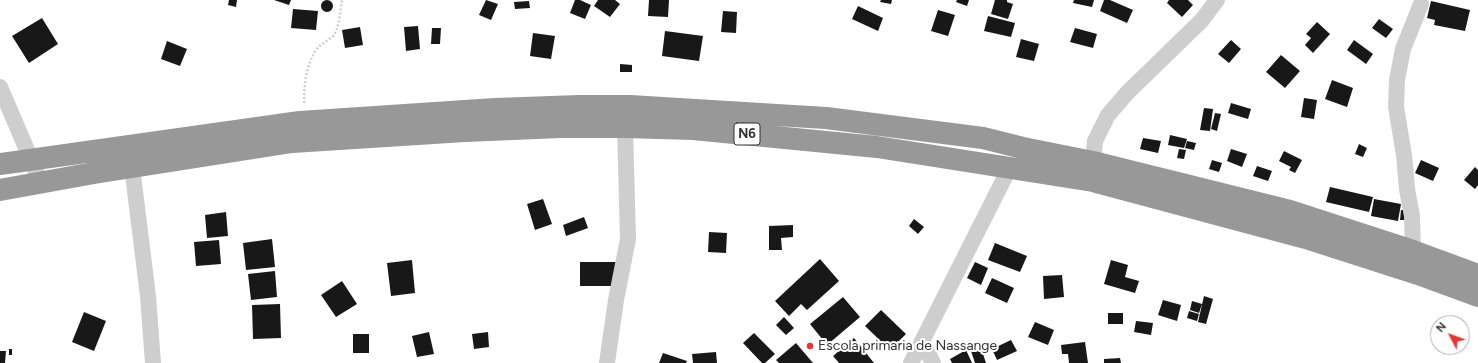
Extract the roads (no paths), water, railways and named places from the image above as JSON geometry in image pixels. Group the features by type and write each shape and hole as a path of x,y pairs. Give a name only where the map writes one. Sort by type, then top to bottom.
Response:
{"highway":[{"name":"N6","path":"0,164 305,122 495,109 630,106 833,119 983,138 1023,148 1093,162 1290,211 1413,251 1478,275"},
{"name":"N6","path":"0,190 132,167 292,142 465,131 560,128 624,127 693,130 787,137 877,147 1093,181 1306,238 1418,274 1478,296"}],"street":[{"path":"1093,162 1095,141 1108,115 1127,93 1202,20 1217,0"},
{"path":"1413,251 1412,216 1406,189 1404,155 1396,107 1397,80 1403,49 1421,4"},
{"path":"0,87 41,183"},
{"path":"607,363 620,279 628,239 624,127"},
{"path":"132,167 148,296 154,363"},
{"path":"911,363 1010,167"},
{"path":"922,341 933,363"}],"place":[{"name":"Escola primaria de Nassange","path":"810,346"}]}
